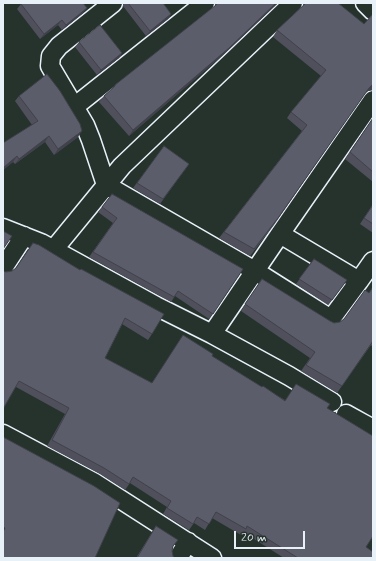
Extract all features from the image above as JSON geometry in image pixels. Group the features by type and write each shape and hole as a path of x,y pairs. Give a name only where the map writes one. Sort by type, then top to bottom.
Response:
{"street":[{"path":"113,3 59,46 51,56 50,66 85,125 106,186 255,271 331,319 373,262"},
{"path":"74,108 205,3"},
{"path":"54,250 122,166 293,3"},
{"path":"364,3 373,11"},
{"path":"212,334 373,100"},
{"path":"3,228 42,243 156,306 290,376 332,402"},
{"path":"280,234 359,281"},
{"path":"3,268 24,236"},
{"path":"346,414 373,429"},
{"path":"3,434 95,483 212,558"},
{"path":"178,558 188,542"}],"building":[{"path":"83,3 87,8 66,25 62,20 44,34 21,4"},
{"path":"128,3 163,3 171,14 150,31"},
{"path":"217,3 276,3 229,48 133,130 104,96 115,85"},
{"path":"306,3 338,3 364,24 373,14 373,84 278,218 254,249 224,232 307,125 291,112 326,70 277,30"},
{"path":"100,25 122,53 101,70 79,42"},
{"path":"47,74 60,91 80,124 82,131 58,149 49,136 19,159 17,156 3,168 3,143 38,121 19,96"},
{"path":"373,118 373,172 350,152"},
{"path":"164,146 189,164 163,199 137,183"},
{"path":"112,194 243,269 213,314 178,291 174,297 93,252 117,218 102,207"},
{"path":"373,205 373,224 364,218"},
{"path":"3,231 12,236 3,249"},
{"path":"33,243 39,245 80,270 81,269 164,314 152,334 125,318 105,358 152,383 183,335 213,354 212,356 262,387 263,386 285,401 296,384 330,404 327,408 373,436 373,536 366,547 373,552 373,558 298,558 247,526 246,529 216,512 209,524 197,517 193,524 167,508 171,501 133,477 129,484 104,468 52,440 69,408 19,381 3,409 3,271 12,271 16,268"},
{"path":"314,259 347,280 332,300 299,279"},
{"path":"262,279 334,323 340,322 344,319 365,290 369,293 373,287 373,341 342,386 306,365 315,352 245,304"},
{"path":"3,437 94,486 120,503 95,558 3,558 3,532 5,528 3,527"},
{"path":"156,526 178,540 173,546 172,551 174,558 137,558"}]}
